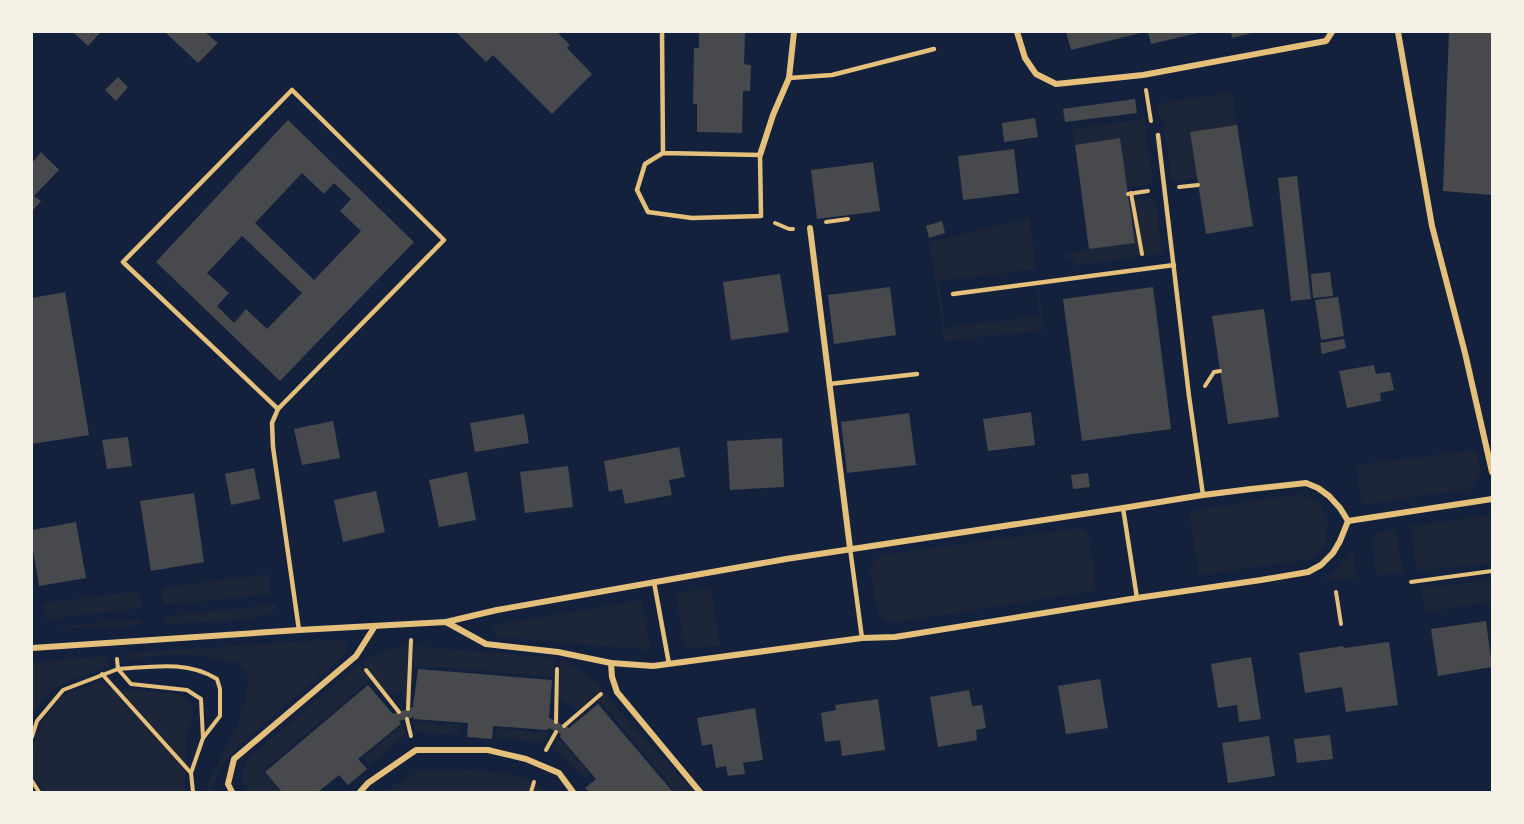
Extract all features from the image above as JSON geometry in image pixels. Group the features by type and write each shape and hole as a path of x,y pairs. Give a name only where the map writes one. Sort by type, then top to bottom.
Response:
{"street":[{"path":"760,155 773,115 789,78 794,32"},
{"path":"1017,32 1025,58 1036,74 1056,84 1143,75 1326,41 1332,32"},
{"path":"1398,32 1432,226 1465,353 1492,472"},
{"path":"810,228 850,548"},
{"path":"32,648 446,622 497,610 850,548 1203,495 1306,483 1329,496 1348,521"},
{"path":"1348,521 1492,499"},
{"path":"446,622 486,644 558,652 611,663 652,666 862,638 895,637 1308,572 1322,565 1333,553 1348,521"},
{"path":"232,792 228,784 234,759 356,656 375,626"},
{"path":"611,663 612,677 617,692 700,792"},
{"path":"360,792 368,783 416,750 488,750 526,759 559,774 573,792"}],"lane":[{"path":"662,32 663,153"},
{"path":"789,78 832,75 934,49"},
{"path":"278,409 123,262 292,90 444,240 278,409 272,423 273,447 298,630"},
{"path":"1158,135 1203,495"},
{"path":"663,153 760,155 761,216 692,218 648,212 637,190 645,164 663,153"},
{"path":"953,294 1174,265"},
{"path":"829,384 917,374"},
{"path":"1123,508 1137,598"},
{"path":"850,548 862,638"},
{"path":"654,582 669,664"}],"path":[{"path":"1143,75 1151,121 1158,135"},
{"path":"1131,193 1144,269"},
{"path":"1411,582 1492,571"},
{"path":"1336,592 1341,624"},
{"path":"408,709 411,624"},
{"path":"115,642 118,669 131,684 187,690 201,699 203,738"},
{"path":"556,722 558,652"},
{"path":"356,656 399,712"},
{"path":"32,737 34,722 63,690 102,674 118,669 177,665 210,675 217,679 220,689 220,716 203,738 191,773 193,792"},
{"path":"102,674 191,773"},
{"path":"564,726 603,693 617,692"},
{"path":"32,782 39,792"}],"shaded area":[{"path":"1232,92 1237,125 1190,133 1197,178 1172,182 1163,120 1159,118 1157,104"},
{"path":"1144,119 1153,184 1127,188 1120,138 1075,145 1072,129"},
{"path":"1155,198 1162,252 1075,266 1074,260 1062,255 1089,249 1129,202"},
{"path":"1030,218 1036,269 939,281 945,328 1039,316 1036,290 1039,289 1044,330 944,341 930,242"},
{"path":"1477,450 1481,473 1469,489 1365,504 1361,500 1356,465"},
{"path":"1300,494 1320,504 1328,524 1325,544 1312,559 1199,575 1189,511"},
{"path":"1492,515 1492,563 1416,571 1411,526"},
{"path":"1079,528 1088,533 1095,579 1092,591 892,623 879,616 870,567 881,555"},
{"path":"1396,529 1403,572 1376,576 1372,543 1375,533"},
{"path":"1352,549 1357,577 1322,582 1341,567"},
{"path":"268,574 270,594 164,605 161,588"},
{"path":"1492,580 1492,602 1425,612 1421,588"},
{"path":"711,587 720,646 685,648 676,594"},
{"path":"139,591 141,608 45,619 42,603"},
{"path":"641,600 651,650 498,637 492,631 500,624"},
{"path":"277,604 272,612 252,618 167,624 163,621 163,617"},
{"path":"143,619 134,626 126,627 47,628"},
{"path":"340,639 345,643 347,651 237,747 224,763 212,789 206,787 239,720 247,691 248,676 236,662 185,654 126,659 125,653"},
{"path":"410,645 407,704 405,704 401,691 388,695 362,661 385,651"},
{"path":"415,646 555,658 553,677 414,665"},
{"path":"107,656 109,666 58,687 32,711 32,662"},
{"path":"561,660 583,672 602,690 578,710 558,698"},
{"path":"359,664 371,680 262,771 280,792 248,792 243,772 246,760"},
{"path":"99,682 111,689 173,693 184,697 192,707 192,721 187,733 185,792 45,792 32,777 32,749 42,722 62,696"},
{"path":"604,694 694,792 676,792 599,700"},
{"path":"412,721 460,725 459,735 415,732"},
{"path":"403,725 407,734 370,765 363,758"},
{"path":"496,728 549,733 544,743 496,737"},
{"path":"560,738 589,773 584,779 552,749"},
{"path":"422,769 504,773 534,783 545,792 385,792"}],"building":[{"path":"73,32 101,32 88,46"},
{"path":"165,32 205,32 218,43 198,63"},
{"path":"456,32 557,32 570,45 567,48 592,74 552,114 493,55 486,62"},
{"path":"699,32 745,32 744,64 751,65 750,91 743,91 742,133 697,132 697,104 693,104 694,48 699,48"},
{"path":"1066,32 1145,32 1071,50"},
{"path":"1148,32 1202,32 1151,44"},
{"path":"1231,32 1256,32 1232,38"},
{"path":"1449,32 1492,32 1492,195 1443,191"},
{"path":"118,77 128,87 116,101 105,90"},
{"path":"1135,99 1137,113 1065,122 1063,109"},
{"path":"1035,118 1038,137 1004,142 1002,123"},
{"path":"288,120 414,242 280,381 156,262","holes":["302,173 324,194 334,183 351,199 340,211 361,231 314,280 255,223","242,236 302,293 267,329 246,309 234,323 217,306 229,293 207,273"]},
{"path":"1237,125 1253,226 1206,234 1190,132"},
{"path":"1120,138 1135,243 1089,249 1075,145"},
{"path":"1014,149 1019,193 963,200 958,156"},
{"path":"41,152 59,170 34,196 41,201 32,211 32,163"},
{"path":"873,162 880,211 817,219 811,170"},
{"path":"1297,176 1311,299 1291,301 1278,178"},
{"path":"942,221 945,233 929,238 926,226"},
{"path":"1330,272 1333,296 1313,298 1311,274"},
{"path":"780,274 789,332 731,340 723,282"},
{"path":"890,287 896,335 834,344 828,295"},
{"path":"1153,287 1171,429 1082,441 1063,299"},
{"path":"65,292 89,435 32,444 32,298"},
{"path":"1338,297 1344,336 1321,340 1315,300"},
{"path":"1264,309 1279,417 1228,424 1212,316"},
{"path":"1344,339 1346,348 1322,354 1320,343"},
{"path":"1374,365 1376,374 1390,372 1394,390 1380,393 1381,401 1347,408 1339,371"},
{"path":"1031,412 1035,445 988,451 983,419"},
{"path":"909,413 916,465 847,473 841,422"},
{"path":"524,414 529,443 475,452 470,423"},
{"path":"333,421 340,458 302,465 294,429"},
{"path":"128,437 132,466 107,469 102,440"},
{"path":"782,438 784,487 730,490 727,441"},
{"path":"679,447 685,477 669,480 672,495 625,504 622,489 609,492 604,461"},
{"path":"568,466 573,507 525,513 520,472"},
{"path":"254,468 260,499 231,505 225,474"},
{"path":"467,472 476,520 439,527 429,480"},
{"path":"1088,473 1090,487 1073,489 1071,475"},
{"path":"376,491 385,532 343,542 334,500"},
{"path":"194,493 204,562 151,571 140,501"},
{"path":"76,522 86,578 39,586 32,530"},
{"path":"1486,621 1492,667 1438,676 1431,629"},
{"path":"1389,642 1398,705 1346,712 1342,687 1305,693 1299,653"},
{"path":"1251,657 1261,719 1239,722 1237,705 1218,708 1211,664"},
{"path":"418,669 552,680 549,718 569,728 598,704 673,792 590,792 585,788 596,779 560,737 561,734 549,728 548,730 493,726 492,739 467,737 468,723 413,719 414,717 399,721 401,724 358,759 367,769 348,785 339,775 318,792 282,792 265,772 368,685 393,714 413,707"},
{"path":"1100,679 1108,728 1066,734 1058,686"},
{"path":"969,690 972,706 982,705 986,728 976,730 977,740 938,747 930,697"},
{"path":"878,699 885,750 842,756 840,740 825,742 821,713 836,710 835,705"},
{"path":"755,708 763,760 743,763 745,774 728,776 726,766 716,768 712,744 702,746 697,718"},
{"path":"1330,735 1333,759 1297,763 1294,739"},
{"path":"1269,736 1275,776 1228,783 1222,743"}]}
